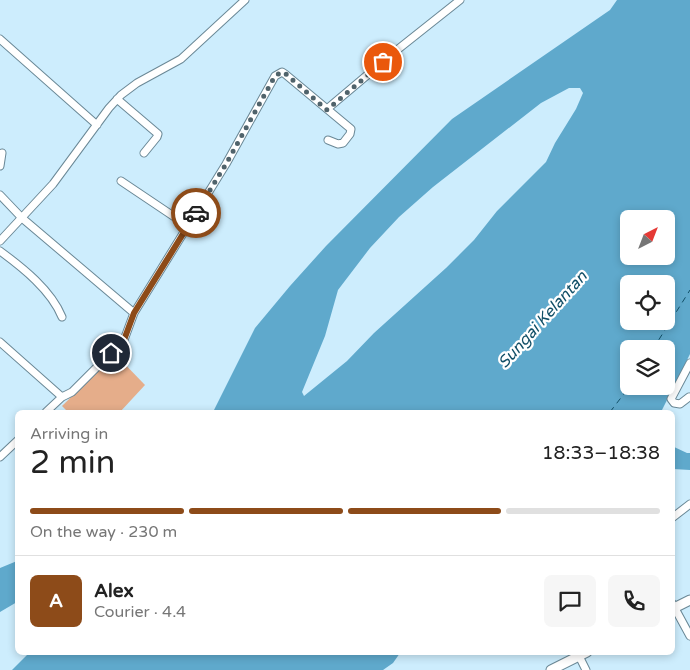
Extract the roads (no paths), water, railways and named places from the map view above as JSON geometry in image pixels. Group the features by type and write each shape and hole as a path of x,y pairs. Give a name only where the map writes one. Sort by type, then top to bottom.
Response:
{"main road":[{"path":"675,606 690,600"},
{"path":"551,670 579,655"}],"street":[{"path":"0,241 53,184 117,99 137,83 181,59 245,0"},
{"path":"327,110 397,50 460,0"},
{"path":"0,38 97,125"},
{"path":"48,410 62,397 72,392 124,340 134,313 226,164 275,76 282,72 286,74 351,131 341,144 328,140"},
{"path":"117,99 158,134 144,154"},
{"path":"0,166 2,153"},
{"path":"122,181 188,226"},
{"path":"0,195 22,218 134,313"},
{"path":"0,251 20,266 56,303 62,317"},
{"path":"0,342 62,397"},
{"path":"690,363 671,399 674,403 680,404 690,398"},
{"path":"0,457 15,443"},
{"path":"675,516 690,504"},
{"path":"675,610 690,636"},
{"path":"581,655 586,670"}],"water":[{"name":"Sungai Kelantan","path":"617,0 690,0 690,354 675,384 675,340 620,340 620,395 670,395 662,410 214,410 255,328 326,246 452,119 610,10","holes":["569,88 580,88 583,93 576,109 555,143 546,162 497,211 474,240 446,268 374,333 347,361 304,396 302,392 325,336 338,290 370,248 399,217 433,187 541,103"]},
{"path":"675,447 690,453 690,470 675,469"},
{"path":"15,562 15,603 0,612 0,568"},
{"path":"27,655 399,655 393,663 383,670 12,670"}]}
